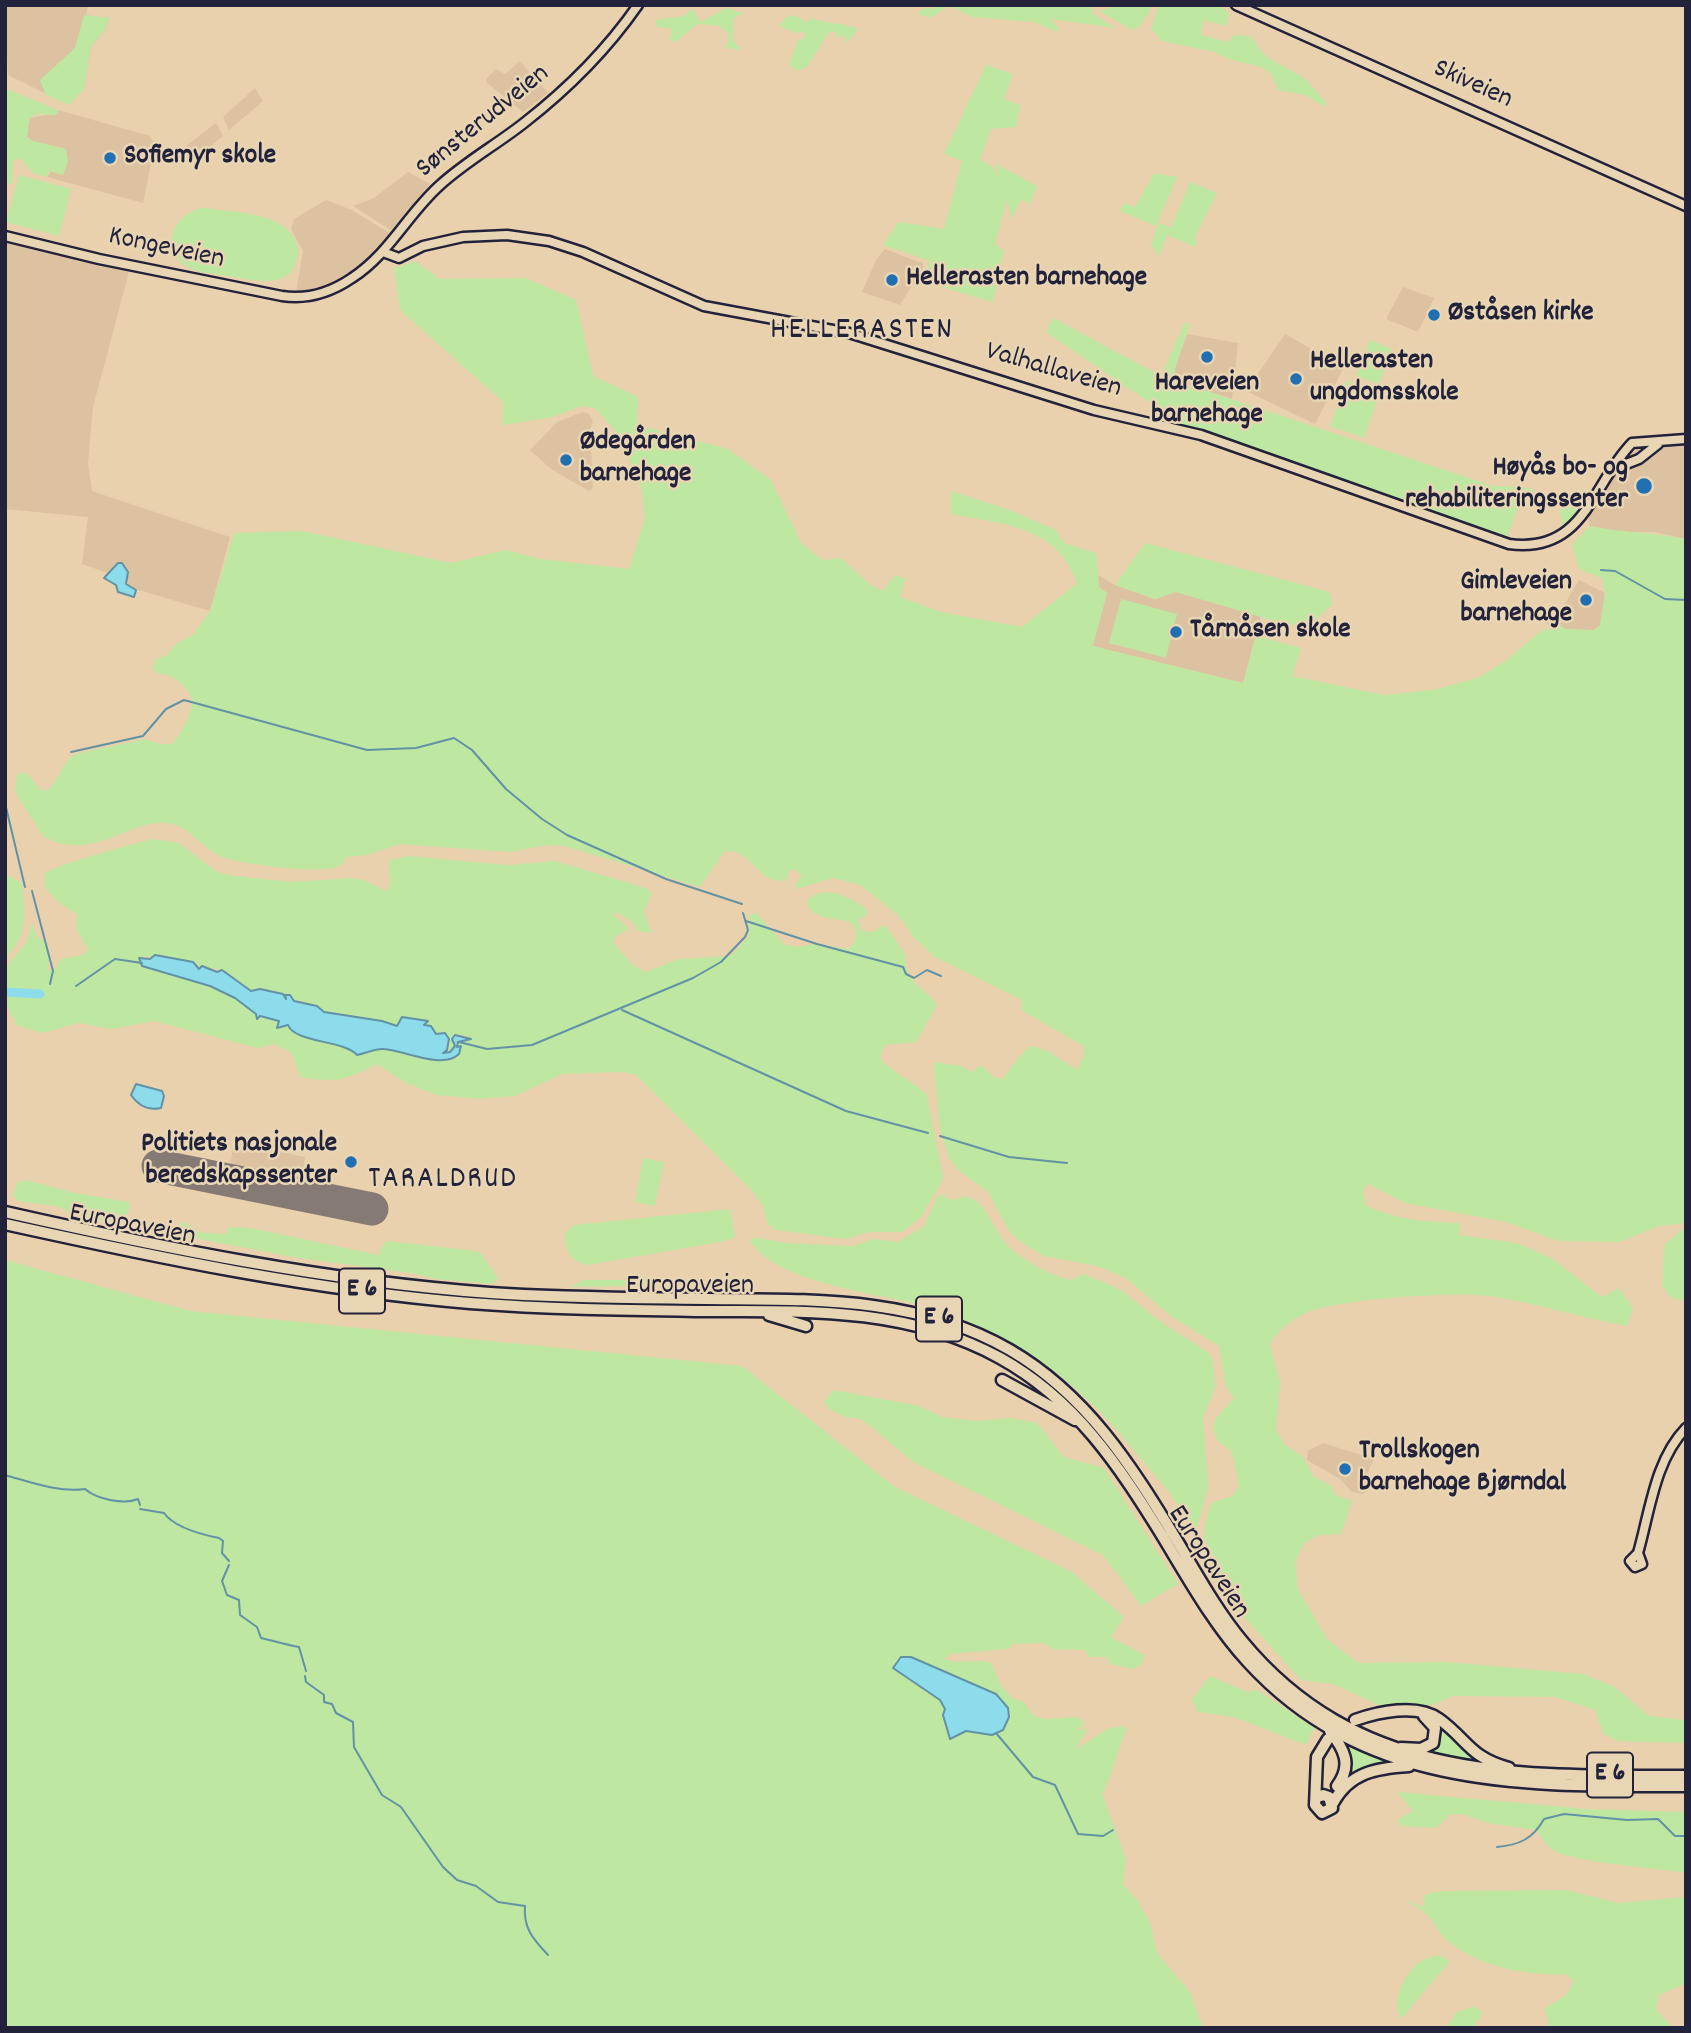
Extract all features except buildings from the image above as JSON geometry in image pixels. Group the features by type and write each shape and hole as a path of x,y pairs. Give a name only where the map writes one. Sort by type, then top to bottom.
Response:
{"highway":[{"name":"Europaveien","path":"5,1212 208,1254 378,1281 574,1297 849,1302 907,1310 949,1322 990,1339 1040,1369 1097,1421 1129,1464 1231,1627 1254,1655 1298,1696 1353,1731 1390,1747"},
{"name":"Europaveien","path":"5,1224 241,1272 388,1294 547,1308 752,1311 867,1316 921,1326 952,1336 995,1355 1034,1380 1089,1430 1121,1471 1203,1604 1233,1645 1272,1686 1328,1728"},
{"name":"E 6","path":"752,1311 806,1326"},
{"name":"E 6","path":"1002,1380 1035,1396 1089,1430"},
{"name":"E 6","path":"1390,1747 1421,1749 1433,1743 1436,1735 1433,1724 1414,1711"},
{"name":"E 6","path":"1354,1720 1414,1711 1437,1717 1484,1759 1535,1774"},
{"name":"E 6","path":"1328,1728 1373,1751 1453,1775 1513,1782 1686,1786"},
{"name":"E 6","path":"1325,1798 1340,1782 1347,1765 1342,1747 1328,1728"},
{"path":"1325,1798 1315,1777 1317,1757 1328,1739"},
{"name":"E 6","path":"1390,1747 1455,1766 1535,1774 1686,1776"},
{"name":"E 6","path":"1325,1798 1354,1777 1380,1768 1414,1765"}],"street":[{"name":"Sønsterudveien","path":"319,295 353,278 386,250 423,201 444,181 524,123 592,64 638,5"},
{"name":"Skiveien","path":"1238,6 1686,206"},
{"name":"Valhallaveien","path":"386,250 396,259 442,241 480,235 514,235 549,241 583,252 698,304 738,315 841,331 1101,412 1191,432 1509,544 1544,543 1567,531 1581,518 1627,450"},
{"name":"Kongeveien","path":"5,236 294,298 319,295"},
{"path":"1634,459 1627,450 1632,443 1642,449 1660,442 1686,439"},
{"name":"Valhallaveien","path":"1614,470 1634,459 1642,449"},
{"path":"1638,1557 1663,1462 1672,1444 1686,1428"}],"shaded area":[{"path":"5,5 88,5 86,15 109,18 105,30 91,46 84,89 69,105 8,75"},
{"path":"520,61 548,93 523,112 487,83 486,79 496,69 505,74"},
{"path":"255,88 263,101 229,130 223,117"},
{"name":"Sofiemyr skole","path":"58,110 150,136 155,144 143,203 47,177 65,149 32,141 27,137 27,129 30,118 58,113"},
{"path":"216,123 223,136 190,163 182,149"},
{"path":"408,172 430,184 392,231 353,206 374,198"},
{"path":"326,200 352,210 391,234 372,257 327,286 296,293 303,251 291,229 294,219"},
{"path":"5,239 130,268 93,407 88,463 92,491 230,537 210,611 128,587 128,573 122,563 107,573 82,564 88,517 5,509"},
{"name":"Hellerasten barnehage","path":"885,249 922,263 924,267 900,305 862,292 876,260"},
{"path":"1403,287 1434,298 1418,332 1386,319"},
{"name":"Hareveien barnehage","path":"1187,334 1238,343 1232,399 1183,383 1174,371"},
{"name":"Hellerasten ungdomsskole","path":"1285,334 1344,367 1315,424 1246,391"},
{"name":"Ødegården barnehage","path":"583,412 589,414 593,421 590,429 593,488 589,491 551,469 530,450 557,422"},
{"name":"Høyås bo- og rehabiliteringssenter","path":"1686,442 1686,539 1654,532 1618,532 1590,526 1587,508 1618,464 1636,450"},
{"name":"Tårnåsen skole","path":"1098,575 1115,585 1155,599 1175,592 1261,615 1243,683 1092,646 1107,593 1099,587"},
{"name":"Gimleveien barnehage","path":"1579,580 1605,593 1600,626 1593,630 1553,629 1544,622 1563,607"},
{"path":"234,1142 305,1157 301,1180 230,1166"},
{"name":"Trollskogen barnehage Bjørndal","path":"1323,1443 1374,1459 1368,1472 1370,1489 1363,1494 1352,1492 1340,1479 1307,1460 1308,1451"}],"green space":[{"path":"935,5 948,5 932,18 918,14 924,8 933,9"},
{"path":"948,5 1090,5 1094,15 1116,28 1050,19 1060,30 1056,31 1034,22 972,17"},
{"path":"1119,5 1153,5 1139,27 1132,30 1099,11"},
{"path":"1159,5 1219,5 1229,14 1226,26 1204,20 1201,35 1228,42 1235,35 1251,36 1268,58 1303,78 1326,103 1325,107 1305,95 1278,90 1271,74 1261,67 1228,59 1214,52 1162,41 1151,29"},
{"path":"726,8 743,13 733,19 733,41 742,50 726,48 729,34 719,26 697,24 676,42 670,40 672,29 655,26 656,20 684,16 692,9 701,22"},
{"path":"84,15 109,18 105,30 91,46 84,89 69,105 46,95 40,80 75,48"},
{"path":"794,15 806,22 813,18 858,29 847,43 844,36 837,37 835,32 829,32 807,67 798,71 789,65 798,40 804,39 805,32 797,33 779,26 785,18"},
{"path":"986,65 1013,74 1004,99 1020,105 1016,127 991,129 980,160 993,167 999,179 996,164 1037,186 1030,204 1021,200 1011,219 1007,198 995,244 1004,251 993,302 921,281 930,261 883,245 898,222 944,229 962,161 944,154"},
{"path":"9,90 58,110 56,115 37,114 30,118 27,137 66,149 68,162 63,175 49,171 47,177 33,173 20,158 13,161 12,184 5,183 5,93"},
{"path":"1154,173 1177,177 1156,226 1120,211 1124,203 1135,207"},
{"path":"19,175 71,189 59,236 6,222"},
{"path":"1190,182 1217,193 1194,239 1197,242 1195,247 1167,235 1159,256 1151,245 1159,223 1171,228"},
{"path":"205,208 260,216 285,227 298,248 291,272 284,278 263,281 206,273 186,266 173,250 174,231 185,215"},
{"path":"415,261 440,279 525,278 576,300 593,376 638,397 637,425 728,449 771,480 801,543 822,560 841,558 872,586 883,591 895,575 905,579 900,597 941,612 1022,627 1077,583 1068,564 1056,549 1042,539 1009,525 951,514 951,491 1009,510 1056,530 1064,543 1096,553 1099,587 1107,593 1093,646 1243,683 1256,636 1301,648 1292,676 1384,695 1434,690 1480,677 1507,660 1542,630 1560,625 1565,629 1593,630 1600,626 1605,593 1602,578 1579,569 1572,544 1590,526 1686,539 1686,1223 1659,1226 1619,1242 1558,1241 1506,1222 1405,1203 1368,1184 1363,1192 1365,1205 1377,1210 1411,1219 1460,1223 1459,1235 1517,1243 1553,1259 1602,1297 1619,1288 1633,1308 1627,1326 1497,1297 1429,1295 1345,1303 1322,1308 1291,1322 1270,1344 1280,1382 1276,1431 1285,1445 1302,1456 1313,1476 1332,1486 1335,1495 1352,1501 1341,1534 1320,1535 1305,1542 1295,1562 1298,1589 1327,1639 1358,1663 1447,1662 1583,1674 1615,1687 1649,1716 1686,1720 1686,1743 1617,1741 1603,1733 1595,1710 1555,1697 1453,1696 1432,1705 1379,1705 1333,1684 1301,1680 1225,1596 1212,1577 1220,1563 1208,1547 1204,1535 1211,1503 1232,1496 1239,1487 1232,1452 1217,1440 1213,1429 1215,1419 1234,1398 1226,1387 1219,1346 1172,1317 1126,1278 1097,1266 1044,1256 1018,1240 1009,1231 988,1192 958,1170 949,1158 940,1130 934,1067 936,1062 961,1066 971,1072 981,1065 993,1077 1002,1079 1025,1050 1032,1046 1048,1051 1077,1070 1084,1056 1083,1046 1021,1010 1022,1000 935,957 913,937 900,917 860,885 833,878 797,889 795,885 802,876 795,869 790,870 786,880 776,881 768,878 741,854 733,851 724,852 700,887 564,846 548,845 510,852 400,844 366,855 347,857 341,865 332,868 301,869 262,865 220,856 182,828 166,823 152,824 108,839 76,845 60,843 43,836 15,792 17,775 21,772 29,775 40,790 49,790 68,759 75,754 145,739 160,744 172,744 183,728 189,717 192,699 178,681 168,675 156,673 153,667 156,659 167,655 178,642 193,635 210,611 234,533 302,531 451,563 505,550 541,559 629,569 645,518 641,487 618,434 595,408 582,406 552,417 503,425 503,402 400,310 394,268"},
{"path":"1053,318 1161,376 1185,322 1190,325 1174,371 1183,383 1493,486 1524,487 1587,508 1564,529 1558,502 1524,490 1506,540 1371,491 1352,481 1344,482 1184,426 1046,332"},
{"path":"1370,340 1392,349 1379,384 1356,376"},
{"path":"1346,381 1380,393 1364,438 1330,426"},
{"path":"1145,543 1330,592 1332,605 1310,625 1288,625 1176,592 1155,599 1115,585"},
{"path":"1121,599 1177,614 1166,658 1109,643"},
{"path":"153,839 179,843 217,872 234,876 293,882 350,878 364,880 386,891 390,885 390,860 408,856 508,865 555,861 646,888 652,894 644,911 652,933 637,931 634,923 616,912 613,914 629,929 615,937 613,943 633,965 645,972 679,959 731,956 749,935 749,915 756,913 785,945 798,947 813,944 848,949 855,942 856,930 850,922 819,915 806,902 820,893 844,896 866,909 867,915 858,920 861,931 873,932 883,925 887,928 906,955 910,976 936,1003 916,1042 885,1045 880,1058 927,1095 943,1177 941,1183 921,1217 902,1232 869,1232 846,1239 776,1230 767,1224 764,1207 752,1191 636,1075 621,1072 562,1074 515,1096 480,1099 437,1095 406,1083 376,1064 357,1074 339,1079 300,1077 292,1053 274,1044 257,1048 154,1021 111,1029 79,1023 42,1033 16,1025 9,1008 5,1007 5,968 26,943 32,923 38,939 45,940 50,956 47,970 57,968 60,959 83,955 88,949 76,929 77,914 58,902 45,888 45,873 78,860","holes":["164,955 172,960 187,961 199,969 202,966 222,970 255,993 261,989 282,995 286,999 285,996 289,996 294,1002 301,1000 324,1012 397,1026 402,1017 422,1020 435,1034 445,1033 448,1046 443,1053 450,1052 455,1046 452,1043 456,1035 469,1036 470,1040 458,1042 460,1052 443,1060 385,1049 356,1054 350,1048 300,1035 288,1025 278,1028 279,1021 260,1016 260,1019 257,1019 256,1014 235,998 210,986 142,967 139,958"]},
{"path":"5,874 22,883 24,923 18,941 5,958"},
{"path":"643,1158 664,1162 655,1206 635,1202"},
{"path":"25,1180 75,1193 129,1202 130,1207 124,1223 86,1219 56,1206 18,1201 13,1195 17,1183"},
{"path":"938,1196 952,1200 964,1196 975,1200 985,1210 1005,1243 1036,1266 1071,1280 1084,1274 1121,1290 1158,1320 1209,1353 1213,1362 1215,1388 1203,1418 1208,1487 1197,1528 1189,1522 1169,1492 1092,1403 1035,1358 1002,1338 948,1314 802,1276 763,1255 750,1241 754,1237 784,1243 853,1246 874,1239 898,1242 924,1226"},
{"path":"730,1209 735,1237 725,1241 588,1265 573,1258 566,1246 565,1234 573,1225"},
{"path":"182,1221 202,1233 226,1234 229,1227 251,1228 378,1255 386,1241 469,1250 481,1253 498,1278 493,1284 436,1279 293,1257 179,1235"},
{"path":"1686,1226 1686,1300 1673,1299 1662,1287 1664,1245"},
{"path":"5,1260 190,1311 742,1366 895,1487 1072,1572 1124,1617 1111,1637 1144,1655 1142,1664 1133,1669 1111,1664 1106,1657 1089,1657 1084,1650 1052,1649 1044,1643 1013,1644 1007,1649 950,1654 944,1659 991,1663 1001,1685 1012,1698 1024,1702 1034,1716 1044,1719 1077,1717 1083,1721 1083,1726 1076,1731 1088,1728 1075,1750 1109,1728 1125,1726 1127,1730 1102,1794 1126,1859 1123,1884 1138,1901 1150,1923 1157,1953 1190,1992 1203,2028 5,2028","holes":["901,1657 911,1657 996,1694 992,1735 966,1731 940,1700 893,1668"]},
{"path":"636,1276 661,1278 661,1285 570,1287 583,1280 630,1280"},
{"path":"834,1390 919,1406 942,1417 976,1421 1011,1418 1037,1423 1064,1457 1104,1468 1178,1584 1141,1606 1103,1555 913,1462 860,1419 845,1417 829,1409 824,1401"},
{"path":"1210,1676 1247,1692 1257,1690 1314,1728 1306,1745 1234,1717 1197,1712 1192,1699"},
{"path":"1434,1721 1489,1763 1457,1761 1425,1751 1428,1749"},
{"path":"1341,1742 1390,1763 1349,1775"},
{"path":"1397,1792 1587,1809 1686,1812 1686,1873 1575,1858 1550,1848 1536,1830 1488,1823 1462,1814 1449,1815 1437,1828 1399,1826 1398,1819 1413,1811"},
{"path":"1566,1890 1619,1903 1686,1897 1686,1983 1659,1995 1656,2010 1674,2028 1549,2028 1545,2008 1565,1996 1574,1982 1566,1974 1519,1971 1473,1957 1445,1938 1428,1915 1404,1899 1425,1908 1423,1899 1426,1894 1441,1891"},
{"path":"1440,1955 1450,1961 1401,2019 1397,2004 1405,1978 1423,1960"},
{"path":"1475,2006 1483,2013 1473,2028 1446,2028 1457,2012"}],"water":[{"path":"118,563 122,563 128,572 126,584 136,590 134,597 118,592 116,585 104,578"},
{"path":"155,955 193,962 199,969 202,966 217,972 222,970 251,991 260,989 283,994 286,999 285,995 290,995 294,1001 317,1006 324,1012 397,1026 402,1017 428,1021 424,1025 431,1026 436,1034 445,1033 449,1039 447,1050 443,1053 450,1052 455,1046 452,1039 455,1035 471,1039 458,1042 457,1047 461,1046 459,1054 443,1060 384,1049 357,1055 351,1050 300,1035 288,1025 277,1028 279,1021 260,1016 257,1019 256,1014 235,998 210,986 142,966 139,958 150,959"},
{"path":"136,1084 162,1091 164,1096 161,1108 148,1108 137,1102 131,1095"},
{"path":"901,1657 911,1657 996,1694 1008,1708 1009,1717 1003,1730 992,1735 966,1731 950,1739 943,1715 945,1709 940,1700 893,1668"}],"waterway":[{"path":"1601,570 1615,571 1665,599 1686,600"},
{"path":"71,752 143,736 166,709 184,700 367,750 416,748 454,738 472,750 506,789 542,819 567,835 666,879 742,904"},
{"path":"5,803 25,887"},
{"path":"32,891 53,971 50,984"},
{"path":"459,1042 487,1049 532,1045 693,978 721,962 745,937 748,930 743,913"},
{"path":"746,921 817,944 903,967 906,974 914,978 927,970 941,976"},
{"path":"76,986 115,959 142,963"},
{"path":"5,992 40,994"},
{"path":"622,1010 846,1111 928,1133"},
{"path":"940,1136 1009,1157 1067,1163"},
{"path":"5,1475 55,1488 85,1489 110,1500 138,1499 140,1505"},
{"path":"140,1509 164,1513 181,1526 219,1538 223,1541 222,1553 229,1561"},
{"path":"229,1565 222,1581 227,1595 239,1600 240,1615 257,1627 261,1638 299,1647 306,1671"},
{"path":"305,1676 306,1682 324,1695 324,1702 332,1704 336,1713 353,1722 354,1747 382,1795 401,1807 443,1867 457,1880 476,1886 498,1902 525,1906 530,1933 548,1955"},
{"path":"996,1733 1033,1777 1055,1785 1078,1834 1103,1836 1113,1830"},
{"path":"1497,1847 1525,1840 1544,1819 1564,1814 1627,1820 1658,1819 1675,1836 1686,1836"}],"runway":[{"path":"158,1166 372,1209"}],"place":[{"name":"Sofiemyr skole","path":"110,158"},
{"name":"Hellerasten barnehage","path":"892,280"},
{"name":"Øståsen kirke","path":"1434,315"},
{"name":"Hareveien barnehage","path":"1207,357"},
{"name":"Hellerasten ungdomsskole","path":"1296,379"},
{"name":"Ødegården barnehage","path":"566,460"},
{"name":"Høyås bo- og rehabiliteringssenter","path":"1644,486"},
{"name":"Gimleveien barnehage","path":"1586,600"},
{"name":"Tårnåsen skole","path":"1176,632"},
{"name":"Politiets nasjonale beredskapssenter","path":"351,1162"},
{"name":"Trollskogen barnehage Bjørndal","path":"1345,1469"}],"district":[{"name":"HELLERASTEN","path":"862,333"},
{"name":"TARALDRUD","path":"443,1182"}]}
